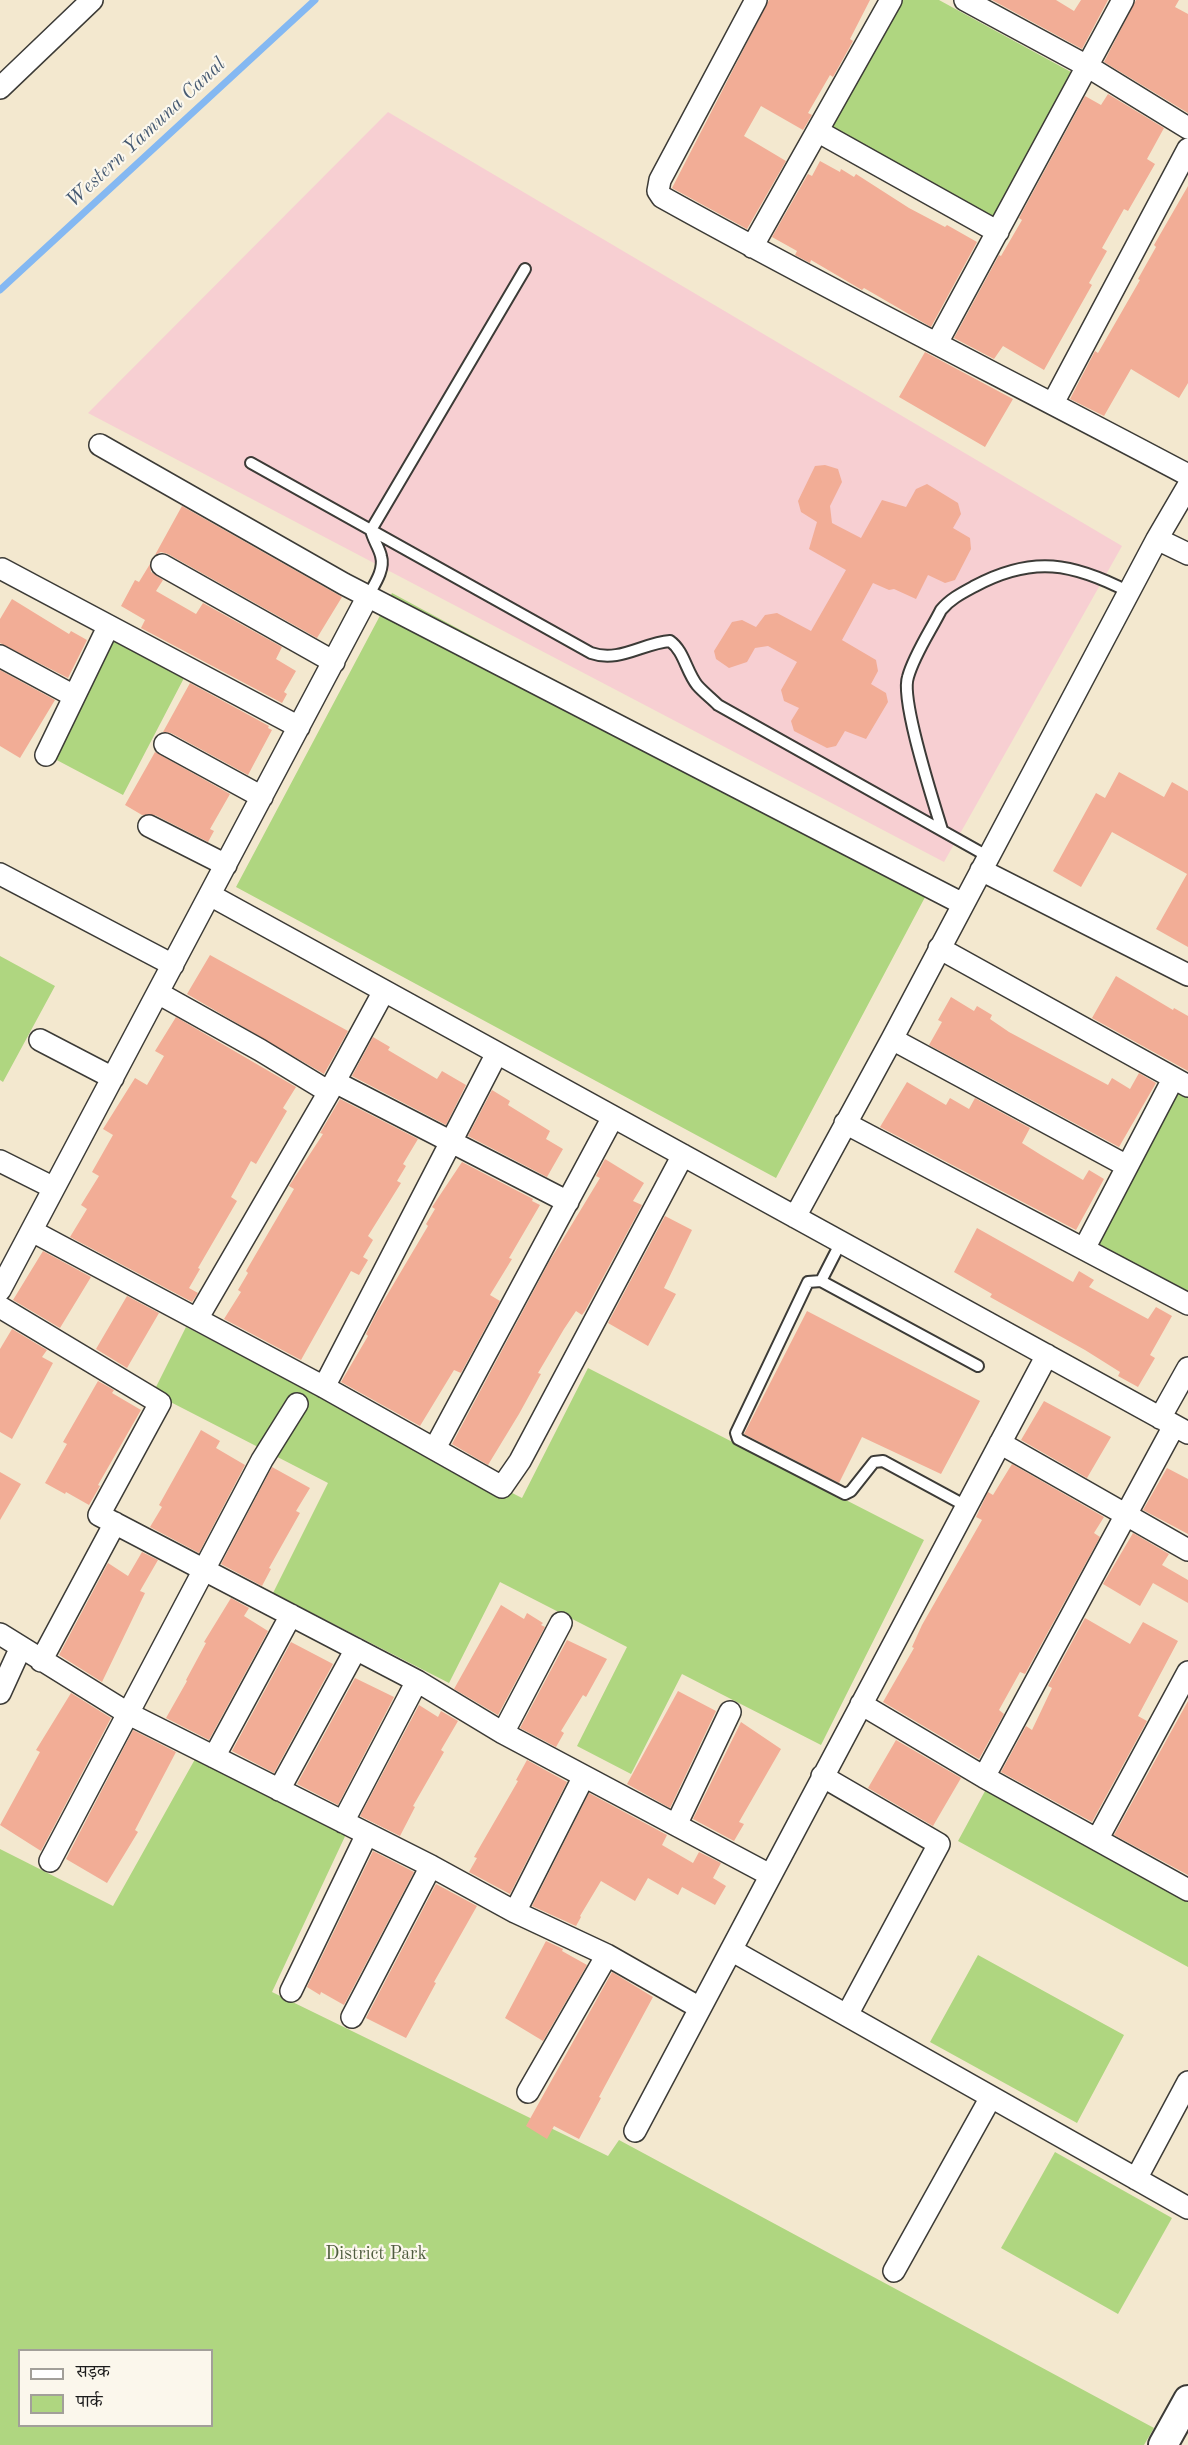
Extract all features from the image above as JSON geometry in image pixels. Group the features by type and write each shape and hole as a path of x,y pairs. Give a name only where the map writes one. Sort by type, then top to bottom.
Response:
{"street":[{"path":"0,88 92,0"},
{"path":"756,0 660,180 658,188 662,197 752,247 1188,475"},
{"path":"752,247 819,132 891,0"},
{"path":"965,0 1087,66 1188,128"},
{"path":"937,343 1123,0"},
{"path":"819,132 998,232"},
{"path":"1053,403 1188,149"},
{"path":"100,445 368,596 963,904"},
{"path":"795,1217 1157,539 1188,486"},
{"path":"1157,539 1188,554"},
{"path":"162,565 334,662"},
{"path":"2,569 299,727"},
{"path":"0,1290 368,596"},
{"path":"46,755 108,627"},
{"path":"0,656 74,696"},
{"path":"165,744 262,797"},
{"path":"149,826 226,865"},
{"path":"985,863 1188,975"},
{"path":"0,874 173,965"},
{"path":"210,895 1174,1426"},
{"path":"939,948 1181,1083 1127,1166 1084,1249"},
{"path":"197,1319 332,1087 384,991"},
{"path":"158,993 332,1087 451,1142 568,1202"},
{"path":"892,1039 1127,1166"},
{"path":"40,1040 112,1078"},
{"path":"324,1387 497,1053"},
{"path":"435,1449 613,1117"},
{"path":"845,1123 1188,1304"},
{"path":"32,1231 324,1387 502,1486 520,1461 682,1155"},
{"path":"0,1161 54,1188"},
{"path":"0,1307 160,1403 99,1515 417,1681 503,1734 583,1778 770,1875"},
{"path":"635,2131 1047,1355"},
{"path":"984,1777 1174,1426 1188,1368"},
{"path":"50,1861 262,1460 297,1404"},
{"path":"1000,1443 1188,1550"},
{"path":"41,1661 115,1523"},
{"path":"214,1757 291,1615"},
{"path":"503,1734 561,1623"},
{"path":"0,1634 129,1714 430,1866 515,1912 607,1955 700,2008"},
{"path":"0,1693 21,1647"},
{"path":"279,1790 356,1649"},
{"path":"1098,1838 1188,1672"},
{"path":"343,1822 417,1681"},
{"path":"861,1704 984,1777 1098,1838 1188,1890"},
{"path":"676,1825 730,1712"},
{"path":"822,1776 939,1844 847,2015"},
{"path":"515,1912 583,1778"},
{"path":"291,1991 367,1834"},
{"path":"352,2017 430,1866"},
{"path":"731,1950 1188,2208"},
{"path":"528,2092 607,1955"},
{"path":"1136,2178 1188,2082"},
{"path":"894,2271 991,2097"},
{"path":"1163,2445 1188,2400"}],"lane":[{"path":"368,596 382,568 381,556 374,543 371,530 525,269"},
{"path":"251,463 591,653 611,656 657,642 670,641 679,647 684,663 697,684 718,705 942,830 985,863"},
{"path":"942,830 916,738 909,704 907,678 941,610 954,598 993,576 1032,566 1071,568 1097,575 1129,592"},
{"path":"820,1281 841,1242"},
{"path":"966,1506 883,1461 874,1462 851,1491 845,1494 738,1439 736,1433 808,1282 820,1281 978,1366"}],"shaded area":[{"path":"388,112 1122,546 944,862 88,413"}],"green space":[{"path":"900,0 939,0 1071,72 993,216 831,127"},
{"path":"392,593 932,884 776,1178 236,887"},
{"path":"113,640 184,678 123,795 51,757"},
{"path":"0,956 55,986 3,1082 0,1080"},
{"path":"1176,1091 1188,1097 1188,1294 1095,1244"},
{"path":"186,1327 522,1498 588,1368 924,1540 821,1745 682,1674 631,1774 577,1746 627,1647 500,1582 449,1683 273,1593 328,1483 153,1393"},
{"name":"District Park","path":"199,1752 348,1830 272,1992 608,2156 619,2140 1154,2428 1144,2445 0,2445 0,1849 113,1906"},
{"path":"991,1780 1188,1887 1188,1967 958,1841"},
{"path":"978,1955 1124,2035 1077,2123 930,2042"},
{"path":"1055,2152 1172,2218 1118,2314 1001,2248"}],"building":[{"path":"769,0 870,0 850,39 853,41 833,77 830,75 808,113 812,115 803,130 761,106 744,136 786,161 747,229 672,188"},
{"path":"992,0 1056,0 1074,11 1081,0 1108,0 1082,49"},
{"path":"1136,0 1179,0 1175,7 1188,14 1188,113 1104,62"},
{"path":"1108,94 1164,128 1147,159 1155,164 1128,211 1124,209 1102,248 1107,251 1089,283 1092,285 1044,370 1003,346 994,359 954,338 999,255 1001,256 1022,220 1019,218 1085,96 1101,105"},
{"path":"820,161 840,172 841,169 854,177 856,174 909,208 977,242 931,327 864,288 862,290 811,260 810,263 795,255 797,251 772,237 808,174 812,176"},
{"path":"1188,186 1188,383 1179,398 1131,369 1104,416 1070,399 1095,351 1098,353 1140,280 1138,279 1156,247 1154,245"},
{"path":"925,352 1013,399 985,447 899,397"},
{"path":"825,465 838,469 842,482 830,506 832,523 861,538 882,500 906,507 916,489 927,484 958,503 961,514 953,528 970,538 971,549 955,580 945,583 928,575 916,599 873,583 842,640 876,660 878,671 871,684 886,693 888,702 866,739 845,731 836,746 827,748 794,731 791,721 799,708 784,701 781,690 797,662 768,646 755,648 747,662 729,668 716,659 714,651 732,622 742,620 756,627 765,615 777,613 811,631 846,570 809,549 817,522 801,512 798,501 815,466"},
{"path":"182,506 342,597 317,638 168,554 161,552 155,555"},
{"path":"150,564 151,572 163,580 156,591 196,614 203,603 282,647 276,659 296,671 284,692 287,694 282,703 141,628 145,620 121,606 135,580 139,582"},
{"path":"12,599 69,634 71,631 87,640 68,678 0,643 0,619"},
{"path":"0,670 55,700 20,758 0,746"},
{"path":"190,683 269,726 268,728 272,730 248,775 171,733 163,732"},
{"path":"155,752 230,794 210,829 214,831 208,842 155,815 142,815 125,805"},
{"path":"1119,772 1164,797 1172,782 1188,791 1188,947 1156,929 1187,874 1112,832 1081,887 1053,871 1096,793 1105,798"},
{"path":"210,955 348,1031 324,1074 187,994"},
{"path":"1116,976 1173,1010 1174,1008 1188,1016 1188,1071 1092,1018"},
{"path":"951,997 974,1011 977,1006 992,1015 990,1019 1009,1032 1108,1085 1112,1078 1130,1089 1139,1073 1156,1083 1119,1147 929,1045 942,1022 938,1020"},
{"path":"176,1017 296,1087 283,1108 287,1111 256,1164 251,1161 231,1197 237,1201 189,1288 198,1293 192,1302 70,1237 87,1209 81,1205 99,1176 92,1172 113,1135 103,1129 135,1078 147,1085 164,1056 155,1051"},
{"path":"373,1037 390,1047 388,1050 437,1079 442,1071 466,1085 446,1125 352,1076"},
{"path":"907,1082 946,1105 950,1098 969,1109 975,1098 1030,1128 1022,1143 1041,1155 1083,1180 1089,1170 1104,1179 1076,1230 880,1127"},
{"path":"492,1090 510,1101 508,1105 550,1131 546,1139 563,1149 547,1177 468,1136"},
{"path":"340,1099 418,1139 403,1164 406,1166 397,1181 401,1183 368,1236 373,1240 363,1257 368,1260 359,1275 351,1271 301,1360 224,1319 241,1292 238,1290 248,1273 246,1271 294,1189 289,1186 323,1134 320,1133"},
{"path":"605,1159 644,1183 633,1201 642,1205 585,1311 582,1315 576,1311 564,1329 538,1373 541,1374 519,1414 488,1465 452,1444 549,1262 600,1178 596,1176"},
{"path":"462,1162 533,1199 532,1201 540,1205 490,1295 500,1301 461,1373 454,1370 420,1426 341,1382 368,1336 366,1334 377,1312 428,1226 426,1224 435,1209 432,1207"},
{"path":"665,1216 692,1230 664,1288 676,1294 648,1346 608,1323"},
{"path":"977,1228 1073,1282 1079,1271 1094,1280 1089,1287 1148,1319 1156,1307 1172,1316 1150,1355 1155,1358 1138,1387 1118,1376 1120,1372 1085,1350 990,1297 992,1294 954,1272"},
{"path":"43,1251 91,1277 60,1328 13,1300"},
{"path":"127,1296 159,1313 127,1368 96,1349"},
{"path":"807,1311 980,1401 941,1474 862,1437 839,1483 744,1434"},
{"path":"12,1329 47,1350 42,1357 53,1363 12,1439 0,1432 0,1349"},
{"path":"98,1381 114,1390 112,1393 141,1410 89,1505 45,1483 67,1444 63,1442"},
{"path":"1044,1401 1111,1437 1087,1478 1021,1440"},
{"path":"201,1430 220,1441 216,1448 245,1465 199,1553 150,1527 162,1507 159,1505"},
{"path":"1012,1464 1104,1517 1094,1533 1100,1537 1025,1674 1020,1672 999,1710 1004,1714 979,1759 883,1702 914,1648 912,1647 922,1625 982,1520 976,1517 988,1492 993,1495"},
{"path":"272,1467 310,1488 296,1511 300,1513 269,1568 271,1569 262,1586 221,1564"},
{"path":"1167,1468 1188,1479 1188,1534 1143,1510"},
{"path":"0,1472 21,1484 0,1520"},
{"path":"1133,1533 1169,1554 1162,1565 1188,1580 1188,1603 1153,1583 1140,1606 1103,1584"},
{"path":"142,1552 158,1560 140,1591 145,1593 102,1682 59,1655 108,1563 128,1576"},
{"path":"231,1598 249,1608 244,1616 268,1631 209,1740 166,1718 206,1643 204,1642"},
{"path":"501,1605 524,1619 527,1613 543,1623 541,1625 545,1627 498,1715 454,1689"},
{"path":"1085,1618 1130,1644 1143,1622 1178,1641 1138,1716 1147,1721 1092,1822 1001,1772 1026,1726 1032,1730 1052,1688 1048,1686"},
{"path":"567,1640 607,1659 586,1697 583,1695 561,1731 564,1733 556,1747 520,1728"},
{"path":"291,1642 333,1664 274,1773 232,1751"},
{"path":"355,1678 394,1697 338,1805 297,1784"},
{"path":"678,1691 716,1711 670,1808 627,1784"},
{"path":"71,1693 111,1718 41,1851 0,1825 40,1752 36,1750"},
{"path":"1188,1701 1188,1875 1114,1835"},
{"path":"419,1705 438,1717 441,1711 458,1721 441,1750 444,1752 413,1806 415,1807 400,1836 360,1816"},
{"path":"741,1722 781,1749 739,1822 744,1824 734,1841 693,1819"},
{"path":"133,1730 176,1752 135,1830 138,1832 107,1883 66,1859"},
{"path":"896,1740 961,1778 933,1826 868,1788"},
{"path":"527,1760 567,1782 510,1894 469,1872 477,1858 474,1857 518,1781 516,1780"},
{"path":"589,1793 667,1835 662,1845 693,1863 699,1852 721,1863 713,1878 726,1886 715,1905 682,1887 678,1895 648,1878 635,1901 601,1881 576,1926 532,1906"},
{"path":"373,1851 414,1872 344,2005 307,1987"},
{"path":"436,1884 477,1906 434,1982 436,1983 406,2038 366,2018"},
{"path":"546,1941 587,1965 543,2041 505,2018"},
{"path":"612,1972 653,1997 579,2139 554,2126 547,2139 526,2126"}],"waterway":[{"name":"Western Yamuna Canal","path":"0,290 315,0"}]}
